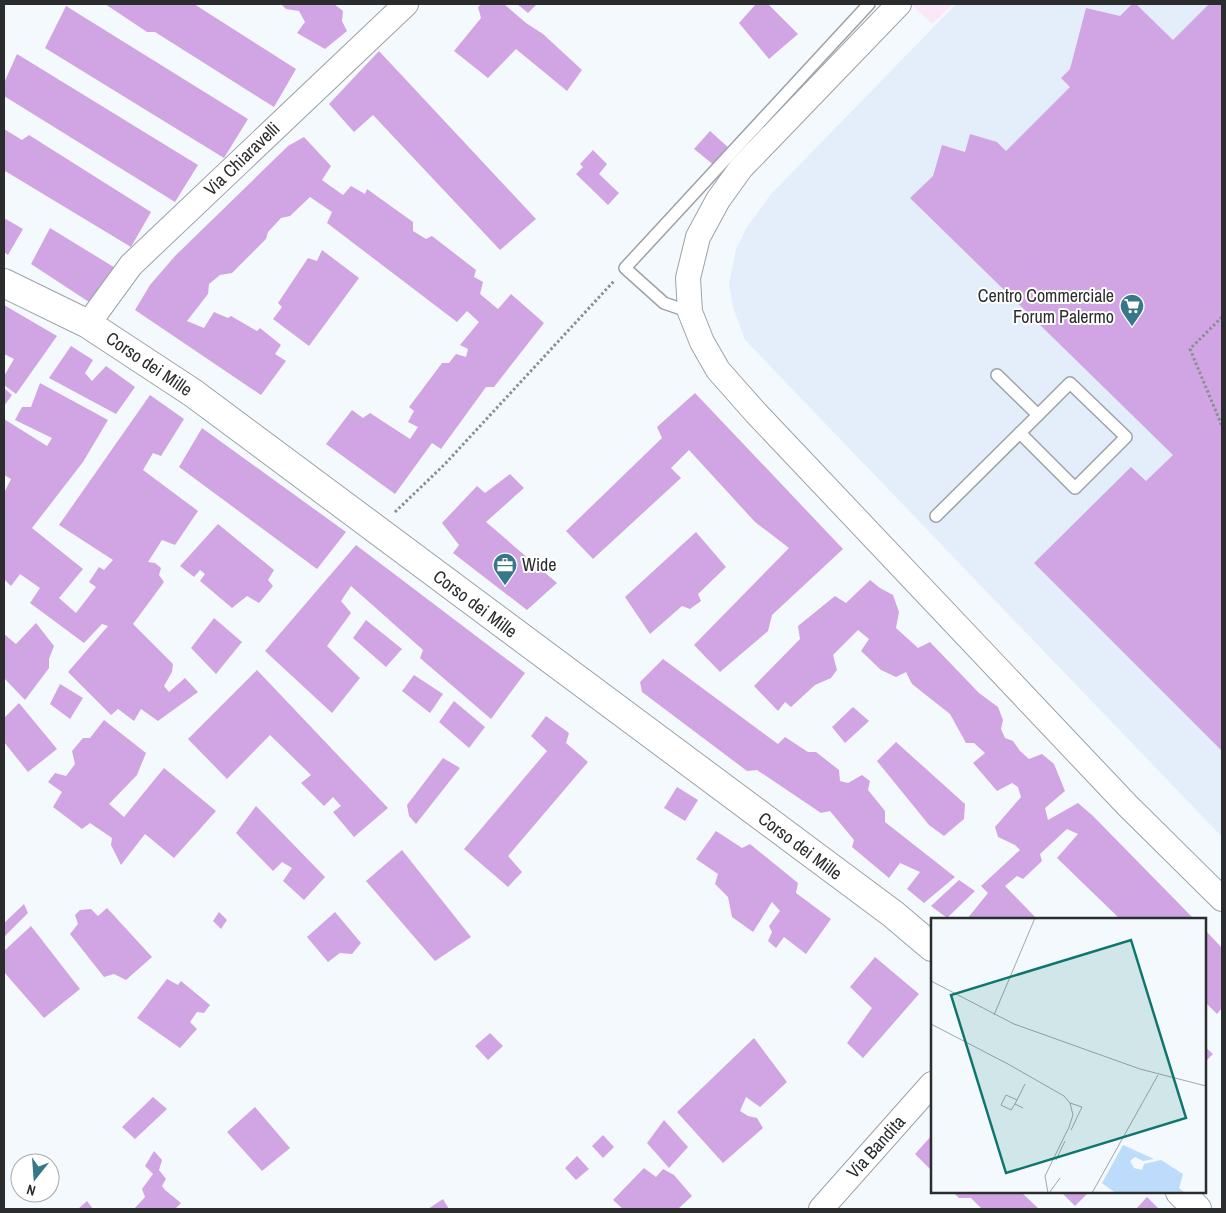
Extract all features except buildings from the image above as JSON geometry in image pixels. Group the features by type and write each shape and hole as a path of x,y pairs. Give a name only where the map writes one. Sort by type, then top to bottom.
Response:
{"street":[{"name":"Via Chiaravelli","path":"88,324 131,265 406,4"},
{"path":"899,4 741,168 718,200 698,237 688,278 690,312 702,342 718,370 756,413 1127,805 1222,899"},
{"name":"Corso dei Mille","path":"4,283 88,324 193,393 892,914 931,946"},
{"name":"Via Bandita","path":"821,1209 931,1085"},
{"path":"1181,1193 1197,1209"}],"lane":[{"path":"690,312 664,303 625,268 869,4"},
{"path":"997,375 1038,415"},
{"path":"936,516 1070,383 1126,437 1075,488 1020,433"}],"path":[{"path":"376,530 444,466 625,268"},
{"path":"1222,317 1190,349 1222,426"}],"shaded area":[{"path":"911,4 953,4 932,24"},
{"name":"Centro Commerciale Forum Palermo","path":"956,4 1222,4 1222,837 745,340 733,307 729,284 736,249 747,227 771,194"}],"place":[{"name":"Centro Commerciale Forum Palermo","path":"1132,327"},
{"name":"Wide","path":"505,586"}]}
